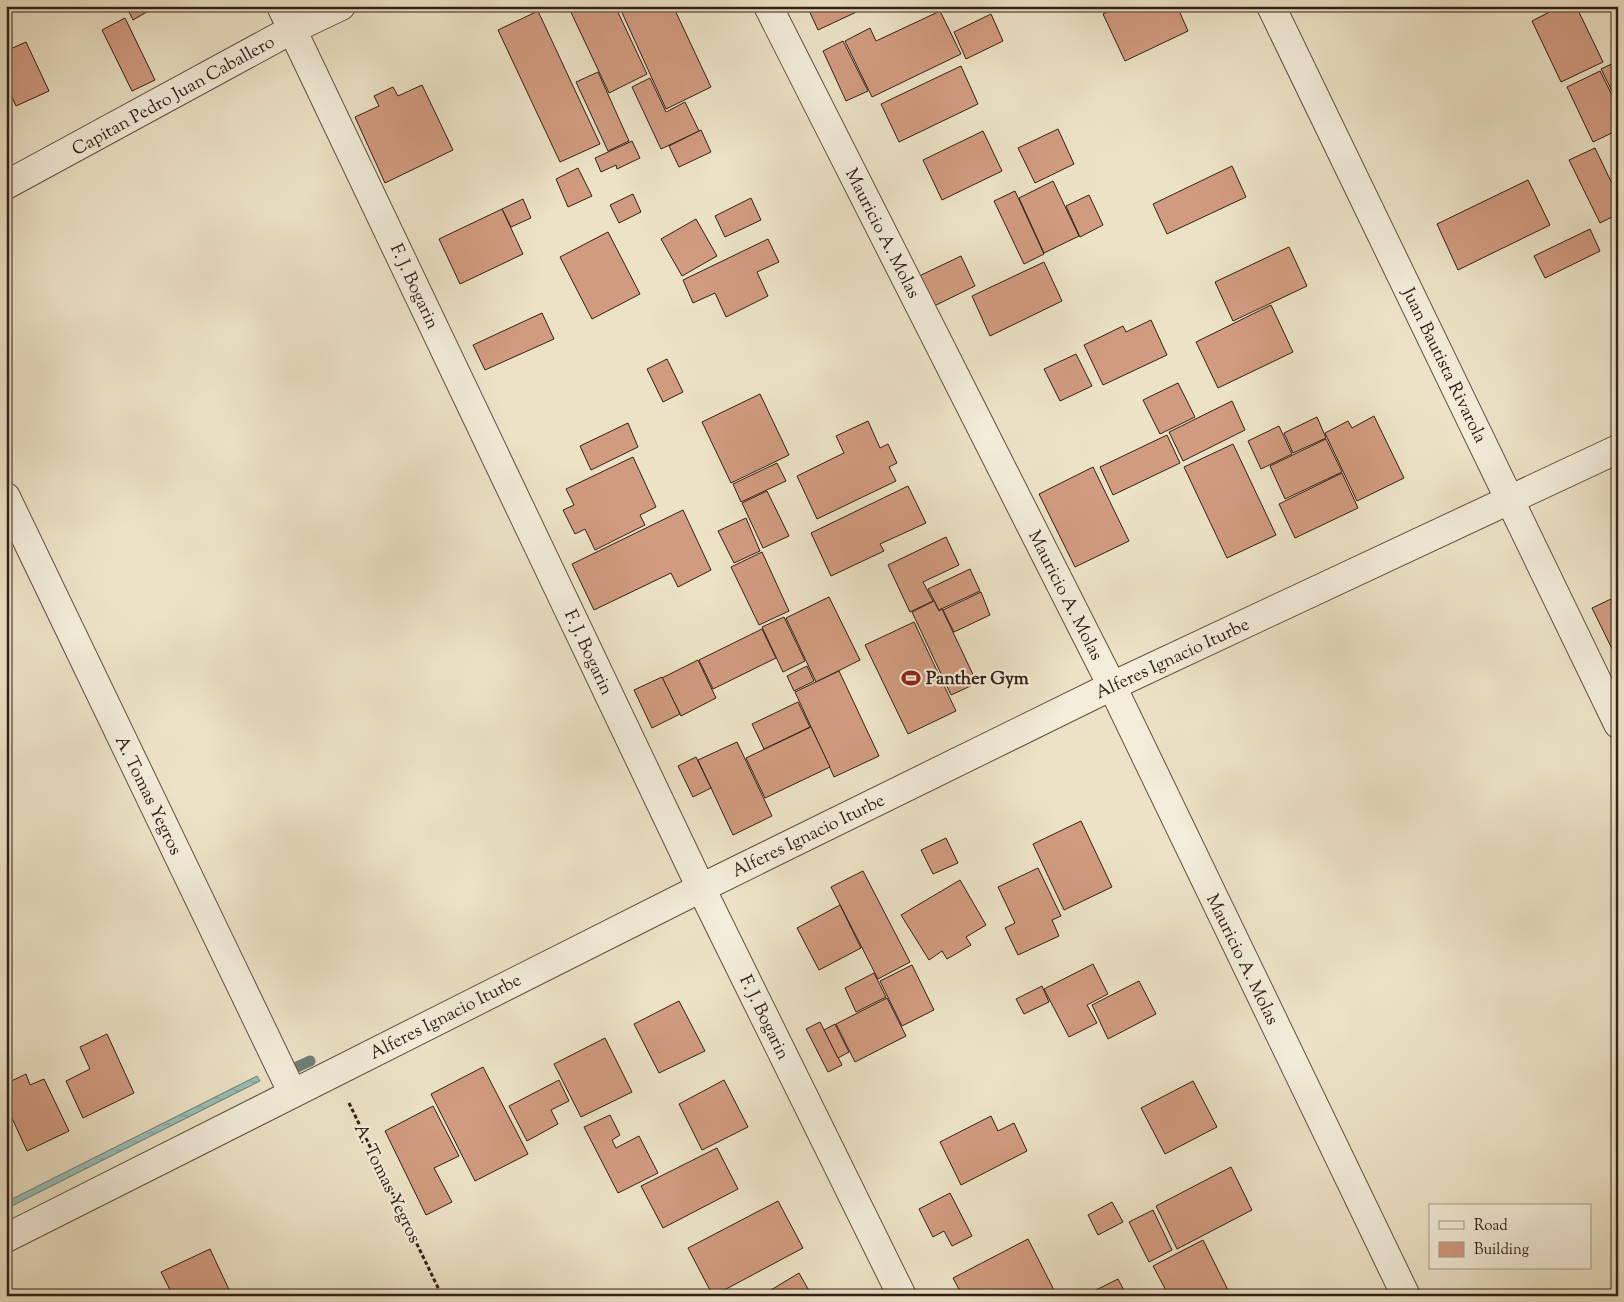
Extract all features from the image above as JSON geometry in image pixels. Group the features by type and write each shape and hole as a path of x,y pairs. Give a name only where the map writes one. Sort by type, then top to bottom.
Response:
{"street":[{"name":"Capitan Pedro Juan Caballero","path":"6,186 287,18 341,6"},
{"name":"Mauricio A. Molas","path":"768,6 1112,686 1406,1296"},
{"name":"Juan Bautista Rivarola","path":"1271,6 1618,724"},
{"name":"F. J. Bogarin","path":"287,18 701,888 902,1296"},
{"name":"Alferes Ignacio Iturbe","path":"6,1238 334,1071 1112,686 1618,449"},
{"name":"A. Tomas Yegros","path":"6,497 292,1092"}],"path":[{"name":"A. Tomas Yegros","path":"334,1071 442,1296"}],"water":[{"path":"257,1076 260,1081 6,1209 6,1202"}],"building":[{"path":"126,6 157,6 133,20"},
{"path":"573,6 615,6 647,74 609,93 569,8"},
{"path":"619,6 673,6 711,87 666,109"},
{"path":"807,6 864,6 865,8 818,30"},
{"path":"1119,6 1177,6 1188,31 1125,61 1103,14"},
{"path":"1561,6 1576,6 1603,62 1561,82 1532,21"},
{"path":"538,11 600,144 560,162 498,30"},
{"path":"940,11 961,54 872,97 845,41 870,28 876,41"},
{"path":"991,14 1003,41 966,59 954,32"},
{"path":"125,18 155,80 132,91 102,30"},
{"path":"843,41 868,91 846,101 823,51"},
{"path":"26,42 49,91 16,106 6,84 6,51"},
{"path":"1618,61 1618,103 1601,69"},
{"path":"961,66 978,104 899,142 881,104"},
{"path":"1600,71 1618,107 1618,130 1593,142 1567,87"},
{"path":"598,72 629,141 608,151 576,82"},
{"path":"650,78 666,112 685,102 699,131 661,149 632,87"},
{"path":"422,85 453,150 385,183 355,117 379,106 374,96 393,87 398,96"},
{"path":"1058,129 1074,164 1035,183 1018,148"},
{"path":"701,130 711,152 679,167 669,146"},
{"path":"983,131 1002,171 942,200 923,160"},
{"path":"632,141 640,158 617,169 616,165 601,172 595,158"},
{"path":"1595,148 1618,196 1618,214 1600,223 1569,160"},
{"path":"1232,166 1246,197 1167,234 1153,204"},
{"path":"578,168 592,196 568,207 556,179"},
{"path":"1528,180 1550,225 1458,270 1437,224"},
{"path":"1053,181 1079,236 1044,253 1019,198"},
{"path":"1015,191 1044,254 1024,264 994,201"},
{"path":"633,194 641,212 619,223 610,205"},
{"path":"1089,195 1103,225 1080,237 1066,206"},
{"path":"751,198 761,220 725,237 715,216"},
{"path":"523,199 531,218 511,227 502,209"},
{"path":"502,209 523,254 460,284 439,239"},
{"path":"696,219 717,256 682,276 661,239"},
{"path":"1590,229 1600,251 1545,278 1534,256"},
{"path":"608,232 640,294 592,319 560,257"},
{"path":"768,239 779,262 757,272 768,296 726,317 715,293 693,303 683,280"},
{"path":"1289,247 1307,286 1233,321 1215,282"},
{"path":"961,256 975,286 930,308 915,278"},
{"path":"1044,262 1062,301 990,336 972,296"},
{"path":"1271,305 1293,352 1218,388 1196,342"},
{"path":"542,313 554,339 485,370 473,345"},
{"path":"1151,320 1167,355 1103,385 1084,345 1123,326 1126,332"},
{"path":"1076,354 1092,386 1060,401 1044,369"},
{"path":"667,359 683,392 663,402 647,369"},
{"path":"1178,383 1195,417 1160,434 1143,400"},
{"path":"760,394 789,455 731,483 702,422"},
{"path":"1232,401 1245,430 1183,461 1169,432"},
{"path":"1374,416 1404,478 1357,501 1325,433 1348,421 1352,428"},
{"path":"1317,417 1326,438 1293,453 1284,433"},
{"path":"868,421 880,448 888,444 897,463 889,467 896,481 817,519 797,476 844,453 836,436"},
{"path":"628,423 638,447 591,470 580,446"},
{"path":"1279,426 1292,454 1261,469 1248,441"},
{"path":"1167,435 1180,463 1113,495 1100,467"},
{"path":"1326,439 1342,472 1285,499 1270,466"},
{"path":"1233,444 1276,535 1227,558 1184,467"},
{"path":"633,457 656,507 640,515 645,525 595,550 585,529 575,534 563,510 574,505 566,489"},
{"path":"777,463 786,481 741,502 733,484"},
{"path":"1093,467 1129,541 1075,567 1039,494"},
{"path":"1342,473 1358,508 1295,538 1279,504"},
{"path":"908,486 926,523 880,544 884,551 831,576 811,533"},
{"path":"767,491 789,536 763,548 742,503"},
{"path":"683,510 711,570 678,587 671,573 594,610 572,564"},
{"path":"746,518 760,551 734,563 718,531"},
{"path":"946,537 959,565 923,582 933,601 910,612 888,565"},
{"path":"762,552 789,611 759,625 731,567"},
{"path":"970,569 980,591 939,610 928,589"},
{"path":"981,592 990,615 954,632 943,610"},
{"path":"829,597 860,660 816,682 786,618"},
{"path":"1611,599 1618,613 1618,661 1592,608"},
{"path":"934,601 939,611 942,609 977,683 951,695 912,612"},
{"path":"784,617 805,661 783,672 762,627"},
{"name":"Panther Gym","path":"914,622 956,711 908,734 865,645"},
{"path":"762,629 776,658 713,689 699,660"},
{"path":"698,660 716,698 681,716 662,678"},
{"path":"807,666 814,681 794,691 787,676"},
{"path":"839,671 879,756 834,777 795,692"},
{"path":"662,677 680,714 652,728 634,690"},
{"path":"798,702 810,727 764,749 752,724"},
{"path":"811,727 830,767 765,798 746,758"},
{"path":"737,742 772,816 733,835 698,760"},
{"path":"696,757 711,788 693,797 678,766"},
{"path":"1081,821 1112,887 1064,910 1033,844"},
{"path":"946,838 958,863 933,874 921,850"},
{"path":"1038,868 1061,916 1052,920 1059,936 1018,955 1005,928 1015,923 998,887"},
{"path":"863,871 910,962 878,979 831,887"},
{"path":"960,880 986,925 966,937 971,945 947,959 942,951 929,960 901,915"},
{"path":"840,905 861,948 819,970 797,928"},
{"path":"1093,964 1108,994 1087,1005 1097,1023 1069,1037 1044,989"},
{"path":"912,965 934,1010 902,1026 880,981"},
{"path":"874,973 886,997 856,1012 845,988"},
{"path":"1139,981 1156,1014 1108,1039 1092,1005"},
{"path":"1042,986 1049,1002 1024,1014 1016,999"},
{"path":"887,998 906,1036 855,1062 836,1024"},
{"path":"679,1001 705,1051 659,1073 634,1024"},
{"path":"820,1022 842,1065 828,1072 806,1029"},
{"path":"835,1024 849,1052 838,1058 824,1030"},
{"path":"107,1034 134,1093 83,1118 66,1081 90,1069 80,1047"},
{"path":"605,1038 632,1092 581,1117 554,1064"},
{"path":"483,1067 528,1154 475,1181 431,1094"},
{"path":"26,1074 30,1085 44,1079 69,1131 27,1151 6,1105 6,1096 12,1094 7,1083"},
{"path":"559,1080 569,1101 551,1110 558,1124 527,1141 509,1106"},
{"path":"724,1080 748,1127 702,1150 679,1104"},
{"path":"1193,1081 1217,1127 1165,1154 1141,1108"},
{"path":"433,1106 459,1156 434,1168 452,1202 426,1215 385,1131"},
{"path":"610,1115 620,1135 612,1140 616,1148 639,1136 658,1173 618,1193 584,1127"},
{"path":"991,1116 998,1131 1014,1123 1027,1151 961,1185 940,1142"},
{"path":"717,1148 738,1189 663,1228 641,1186"},
{"path":"1231,1167 1252,1210 1177,1249 1156,1206"},
{"path":"950,1193 972,1236 952,1246 944,1231 933,1237 919,1209"},
{"path":"778,1201 803,1248 713,1296 688,1248"},
{"path":"1112,1202 1123,1222 1098,1235 1088,1215"},
{"path":"1153,1210 1172,1250 1149,1262 1129,1222"},
{"path":"1028,1239 1057,1296 956,1296 961,1293 953,1278"},
{"path":"1203,1240 1231,1296 1169,1296 1153,1266"},
{"path":"210,1249 232,1296 173,1296 161,1272"},
{"path":"799,1273 812,1296 761,1296"},
{"path":"1118,1279 1127,1296 1099,1296 1096,1290"}],"waterway":[{"path":"297,1067 310,1061"}],"place":[{"name":"Panther Gym","path":"911,678"}]}
